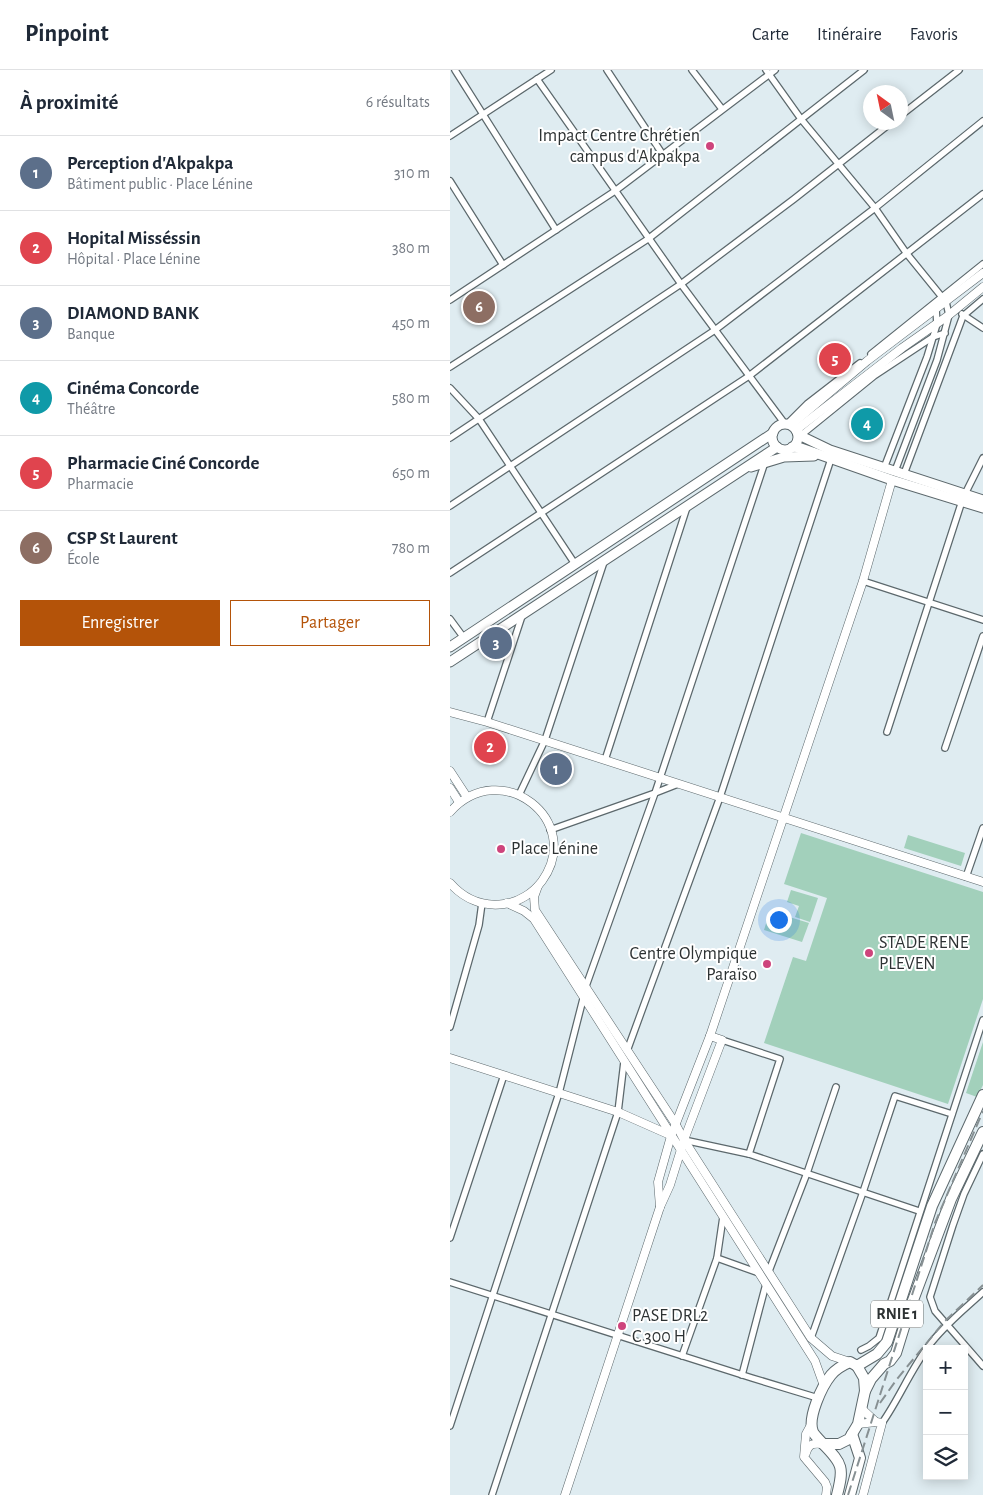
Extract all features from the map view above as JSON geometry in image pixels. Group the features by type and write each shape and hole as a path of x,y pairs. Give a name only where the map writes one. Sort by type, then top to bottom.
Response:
{"highway":[{"name":"RNIE 1","path":"811,1425 818,1398 835,1370 876,1354 887,1342 932,1206 983,1095"},
{"name":"RNIE 1","path":"865,1391 877,1371 890,1361 896,1352 909,1311 951,1199 983,1132"},
{"name":"RNIE 1","path":"852,1434 858,1424 865,1391 864,1378 854,1364"},
{"path":"811,1425 814,1434 840,1464 841,1478 837,1495"},
{"path":"823,1444 840,1444 849,1439 852,1434"},
{"path":"850,1495 860,1458 852,1434"}],"main road":[{"path":"450,647 773,433 778,426 793,428 825,448 884,468 897,475 963,498 983,500"},
{"path":"792,447 797,440 793,428"},
{"path":"773,433 773,440 778,447 785,449 792,447 801,448 820,456 897,475 963,498 983,508"},
{"path":"450,662 778,447"},
{"path":"728,478 765,462 791,456 820,456"}],"street":[{"path":"455,70 556,230"},
{"path":"450,136 551,70"},
{"path":"607,70 663,154"},
{"path":"692,70 722,109"},
{"path":"450,367 648,239 864,70"},
{"path":"908,110 959,70"},
{"path":"451,296 503,265 615,190 770,72 801,119 875,208 907,254 944,300 949,315 937,360 710,1036 675,1123 658,1182 660,1206"},
{"path":"537,79 680,284 749,376 793,428"},
{"path":"450,506 715,330 875,208 983,122"},
{"path":"450,438 680,284 794,200 882,130"},
{"path":"450,181 503,265"},
{"path":"450,573 749,376 983,194"},
{"path":"793,428 867,362 936,309 983,264"},
{"path":"793,428 807,404 944,300 983,273"},
{"path":"793,428 937,324 983,287"},
{"path":"897,475 963,316 983,299"},
{"path":"884,468 937,324 936,309"},
{"path":"957,309 963,316 983,328"},
{"path":"793,428 932,337 945,334"},
{"path":"450,388 479,418 575,564"},
{"path":"887,732 963,498 983,458"},
{"path":"627,1050 720,797 831,459"},
{"path":"586,986 655,793 765,462"},
{"path":"605,760 687,505"},
{"path":"519,795 545,740 605,560"},
{"path":"863,580 983,620"},
{"path":"487,722 522,616"},
{"path":"450,618 464,638"},
{"path":"945,748 983,636"},
{"path":"450,712 545,740 983,882"},
{"path":"450,771 467,797"},
{"path":"550,830 678,784"},
{"path":"450,788 459,802"},
{"path":"450,812 459,802 476,793 492,790 509,791 519,795 539,809 550,830 553,841 552,858 546,875 538,886 527,895 496,905 482,903 465,896 450,883"},
{"path":"966,877 983,828"},
{"path":"538,886 534,898 535,910 675,1123 811,1338 832,1356 854,1364"},
{"path":"450,1027 479,925 482,903"},
{"path":"507,903 524,910 534,919 583,999 815,1361 824,1386"},
{"path":"450,1426 559,1093 583,999"},
{"path":"861,1350 870,1346 879,1338 983,1020"},
{"path":"710,1036 780,1059 749,1154"},
{"path":"566,1495 660,1206 670,1186 684,1140 722,1040"},
{"path":"450,1058 618,1112 671,1136"},
{"path":"492,1495 618,1112 624,1062"},
{"path":"450,1238 504,1076"},
{"path":"769,1271 807,1173 836,1087"},
{"path":"811,1338 895,1096 952,1114"},
{"path":"684,1140 749,1154 919,1211"},
{"path":"983,1154 964,1194 930,1297 935,1311 983,1366"},
{"path":"682,1356 717,1258 723,1217"},
{"path":"717,1258 759,1273"},
{"path":"450,1282 818,1398"},
{"path":"742,1375 766,1284"},
{"path":"863,1495 879,1422 895,1404 900,1390 928,1346 983,1292"},
{"path":"862,1409 879,1422"},
{"path":"858,1424 879,1422"},
{"path":"811,1425 806,1434 804,1458 825,1482 827,1487 826,1495"},
{"path":"804,1458 809,1446 814,1443 823,1444"}],"green space":[{"path":"801,833 983,892 983,999 948,1104 764,1043 793,957 806,961 827,898 784,884"},
{"path":"908,835 965,853 961,866 904,848"},
{"path":"791,890 818,898 810,922 795,917 799,906 787,902"},
{"path":"770,911 809,923 802,942 764,930"},
{"path":"983,1042 983,1085 977,1097 966,1093"}],"railway":[{"path":"848,1495 935,1223 983,1111"},
{"path":"880,1403 897,1379 944,1322 983,1285"}],"place":[{"name":"Impact Centre Chrétien campus d'Akpakpa","path":"710,146"},
{"name":"CSP St Laurent","path":"479,307"},
{"name":"Pharmacie Ciné Concorde","path":"835,359"},
{"name":"Cinéma Concorde","path":"867,424"},
{"name":"DIAMOND BANK","path":"496,643"},
{"name":"Hopital Misséssin","path":"490,747"},
{"name":"Perception d'Akpakpa","path":"556,769"},
{"name":"Place Lénine","path":"501,849"},
{"name":"STADE RENE PLEVEN","path":"869,953"},
{"name":"Centre Olympique Paraïso","path":"767,964"},
{"name":"PASE DRL2 C 300 H","path":"622,1326"}]}
